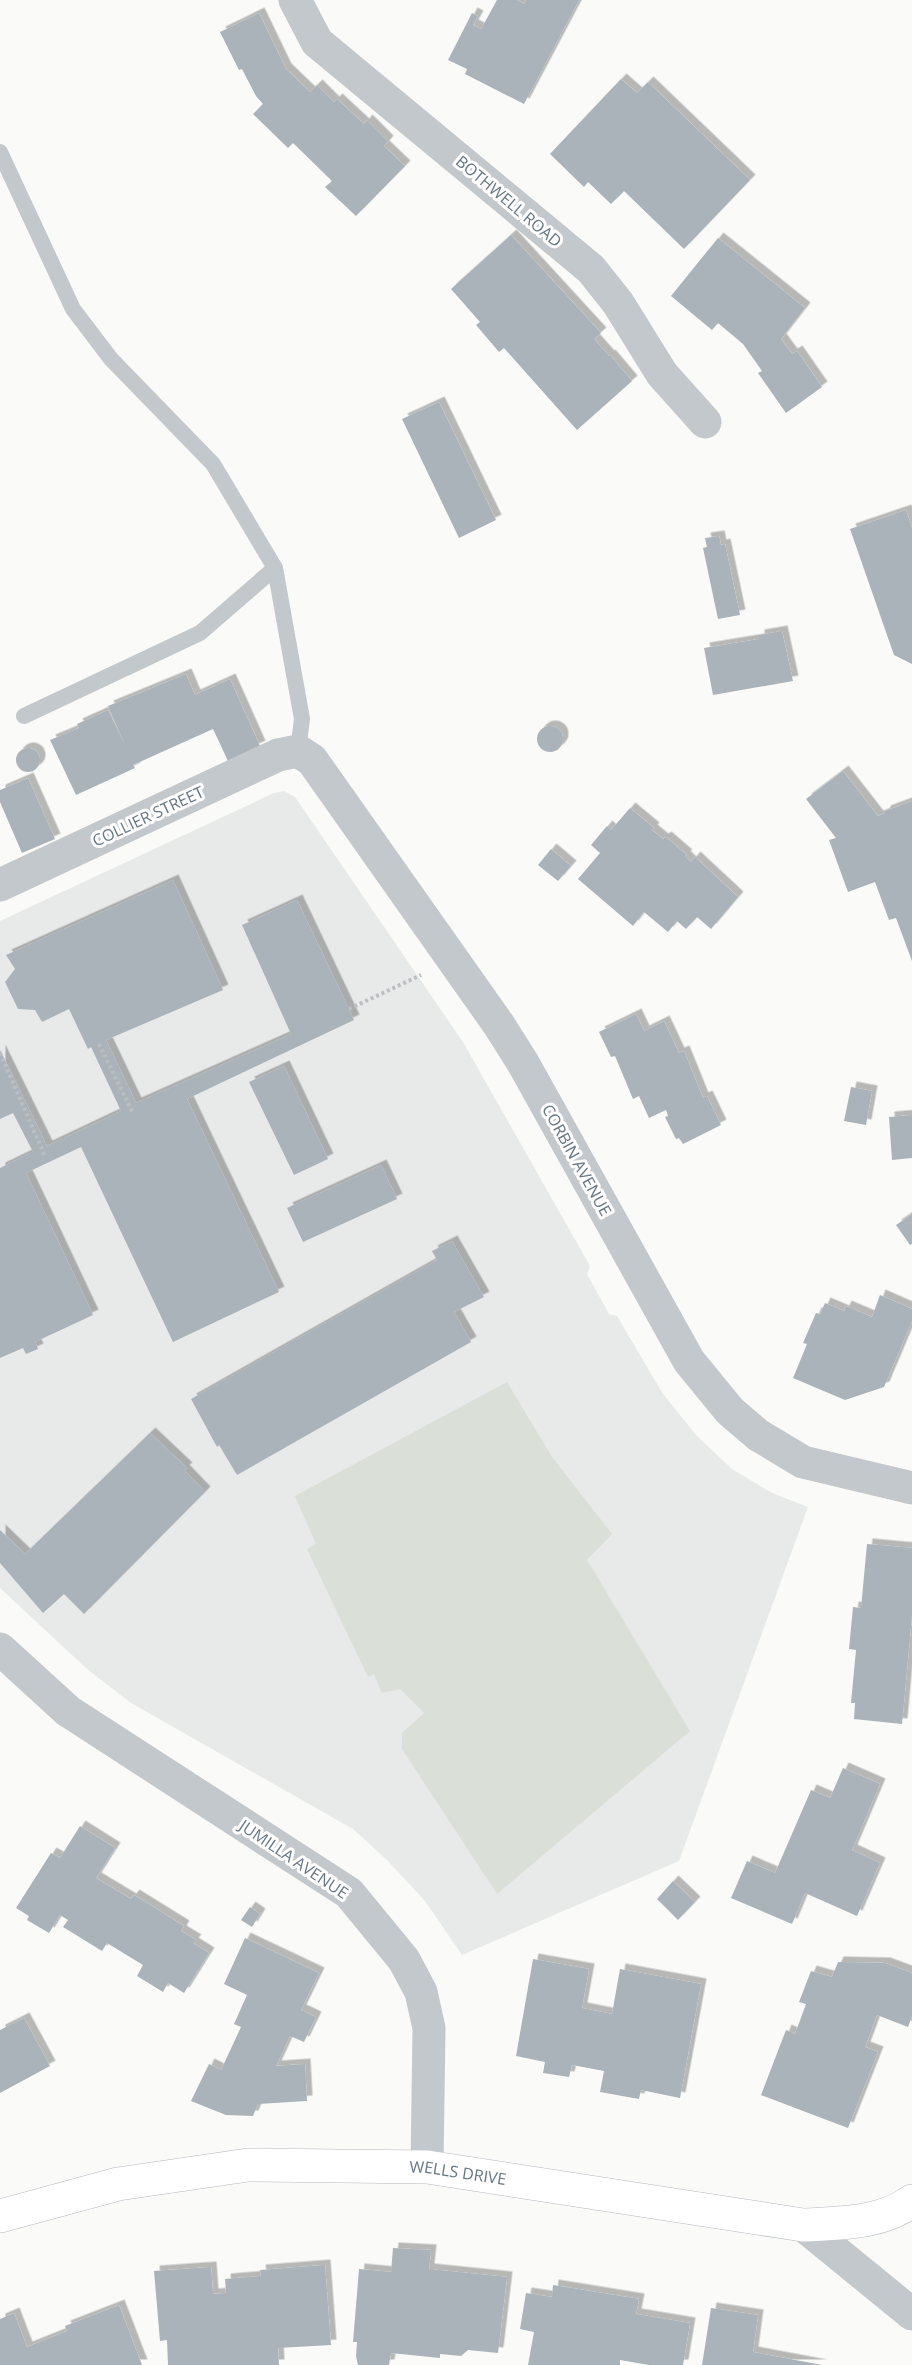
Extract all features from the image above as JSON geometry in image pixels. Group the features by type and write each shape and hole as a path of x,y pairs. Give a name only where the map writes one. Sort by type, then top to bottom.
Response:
{"main road":[{"name":"WELLS DRIVE","path":"0,2216 118,2184 248,2164 427,2166 803,2225 861,2222 900,2209 912,2201"}],"street":[{"name":"BOTHWELL ROAD","path":"295,0 317,42 591,269 618,303 662,374 705,422"},
{"name":"COLLIER STREET","path":"0,885 278,755 298,751"},
{"name":"CORBIN AVENUE","path":"298,751 312,760 524,1063 689,1361 730,1411 758,1435 803,1462 912,1488"},
{"name":"JUMILLA AVENUE","path":"0,1648 68,1711 349,1893 380,1929 404,1960 420,1992 429,2028 427,2166"},
{"path":"803,2225 912,2314"}],"lane":[{"path":"0,152 73,309 111,359 213,464 275,568 302,719 298,751"},
{"path":"24,716 200,633 275,568"}],"path":[{"path":"349,1009 426,972"},
{"path":"99,1044 133,1113"},
{"path":"0,1053 45,1156"}],"shaded area":[{"path":"284,791 295,797 463,1042 590,1266 587,1274 609,1314 617,1316 663,1394 697,1436 732,1469 772,1493 808,1507 679,1861 462,1955 425,1901 387,1860 353,1829 131,1703 87,1669 0,1588 0,921 274,793"},
{"path":"507,1382 552,1457 612,1534 587,1560 690,1731 497,1894 402,1749 402,1733 424,1713 400,1689 382,1693 374,1674 368,1677 307,1549 316,1544 295,1496"}],"building":[{"path":"497,0 517,0 524,4 526,0 579,0 524,104 465,74 467,69 448,60 472,13 478,16 473,25 481,29"},
{"path":"259,13 286,69 310,92 317,85 334,102 337,99 364,124 367,120 388,141 384,146 405,166 356,216 325,187 332,181 293,143 288,148 253,114 263,104 256,96 242,69 239,70 220,32"},
{"path":"621,79 637,93 648,82 750,180 684,249 624,191 611,204 588,182 584,187 550,154"},
{"path":"511,235 601,333 594,339 632,381 577,430 504,348 499,352 476,325 480,322 451,289"},
{"path":"718,238 805,308 781,339 792,354 797,351 822,387 786,413 758,373 762,371 743,344 718,323 712,330 671,296"},
{"path":"439,402 496,520 459,538 402,419"},
{"path":"906,510 912,528 912,664 894,655 850,529"},
{"path":"719,536 721,545 725,544 740,615 718,619 703,548 707,547 705,538"},
{"path":"782,631 793,681 713,695 704,648 759,639 759,635"},
{"path":"186,674 195,695 230,679 260,746 228,761 213,729 133,765 135,768 76,795 50,740 79,728 77,724 108,710 125,745 108,706"},
{"path":"550,726 559,730 563,739 559,748 550,752 541,748 537,739 541,730"},
{"path":"28,748 33,749 39,755 39,765 33,771 28,772 23,771 17,765 16,760 17,755 23,749"},
{"path":"843,771 878,816 912,801 912,961 896,918 889,920 875,882 848,892 829,840 836,838 806,799"},
{"path":"28,778 55,839 22,853 0,802 0,790"},
{"path":"630,808 654,828 652,830 663,839 666,837 687,855 685,856 691,862 695,857 738,897 711,929 697,917 686,929 677,921 668,932 644,912 633,926 578,879 600,853 591,845 607,826 611,830"},
{"path":"551,849 571,866 558,881 538,865"},
{"path":"173,880 223,990 106,1040 136,1103 291,1034 242,925 297,900 354,1020 187,1099 279,1292 173,1342 81,1147 26,1173 93,1315 35,1342 38,1349 26,1354 23,1348 0,1358 0,1168 33,1152 13,1113 0,1119 0,1050 47,1146 121,1111 91,1047 88,1049 69,1009 42,1022 35,1010 18,1009 5,982 15,969 6,955"},
{"path":"636,1014 644,1031 664,1021 679,1053 684,1051 703,1098 707,1096 721,1125 683,1144 679,1138 676,1139 665,1117 668,1116 666,1110 649,1118 639,1096 633,1099 615,1056 611,1057 599,1032"},
{"path":"284,1066 328,1159 294,1175 249,1082"},
{"path":"851,1087 872,1091 866,1125 844,1121"},
{"path":"912,1115 912,1158 892,1160 889,1117"},
{"path":"381,1165 397,1199 303,1242 287,1208"},
{"path":"912,1214 912,1244 910,1245 896,1225"},
{"path":"452,1241 484,1297 454,1312 471,1342 237,1475 219,1445 217,1447 191,1399 437,1260 432,1251"},
{"path":"880,1295 912,1309 912,1321 884,1387 845,1400 793,1378 807,1344 803,1343 816,1313 820,1314 825,1303 844,1311 846,1306 872,1317"},
{"path":"150,1433 187,1468 184,1470 205,1492 84,1614 64,1594 43,1613 0,1563 0,1530 25,1554"},
{"path":"867,1544 912,1548 912,1615 902,1724 854,1719 855,1703 851,1703 856,1650 849,1649 853,1607 861,1608"},
{"path":"843,1768 880,1784 852,1850 880,1863 857,1916 805,1893 792,1924 731,1898 747,1861 775,1873 811,1790 830,1798"},
{"path":"80,1826 115,1848 96,1878 131,1899 134,1895 184,1926 181,1931 196,1940 193,1943 209,1953 184,1993 168,1983 163,1992 137,1976 143,1965 107,1943 102,1951 63,1927 68,1920 60,1915 49,1933 27,1920 29,1916 16,1908 51,1853 60,1858"},
{"path":"673,1881 695,1902 678,1920 657,1899"},
{"path":"250,1907 260,1914 252,1927 241,1920"},
{"path":"245,1938 319,1973 301,2010 316,2017 304,2042 290,2036 276,2066 305,2064 307,2101 258,2104 253,2116 226,2115 191,2101 209,2064 221,2070 241,2027 234,2024 247,1995 224,1984"},
{"path":"533,1959 589,1969 582,2008 612,2014 620,1969 701,1984 680,2098 641,2090 639,2099 600,2092 604,2071 572,2065 569,2077 543,2073 545,2062 516,2056"},
{"path":"838,1962 885,1963 912,1973 912,2016 908,2027 877,2015 865,2047 878,2052 848,2128 761,2095 786,2030 795,2034 806,2004 799,2002 811,1971 832,1977"},
{"path":"24,2018 50,2066 0,2093 0,2030"},
{"path":"393,2248 431,2250 429,2269 507,2277 498,2353 468,2350 461,2356 440,2354 440,2358 391,2353 389,2365 358,2365 357,2342 353,2342 359,2269 391,2272"},
{"path":"325,2265 331,2345 278,2348 279,2365 168,2365 167,2340 160,2341 154,2271 211,2267 213,2294 226,2293 225,2279 261,2276 260,2270"},
{"path":"553,2285 639,2299 636,2314 690,2323 683,2365 649,2365 620,2360 620,2365 528,2365 534,2332 520,2329 526,2293 552,2297"},
{"path":"119,2305 142,2365 0,2365 0,2319 14,2313 27,2347 67,2331 65,2326"},
{"path":"711,2308 758,2315 753,2352 822,2365 702,2365"}]}
